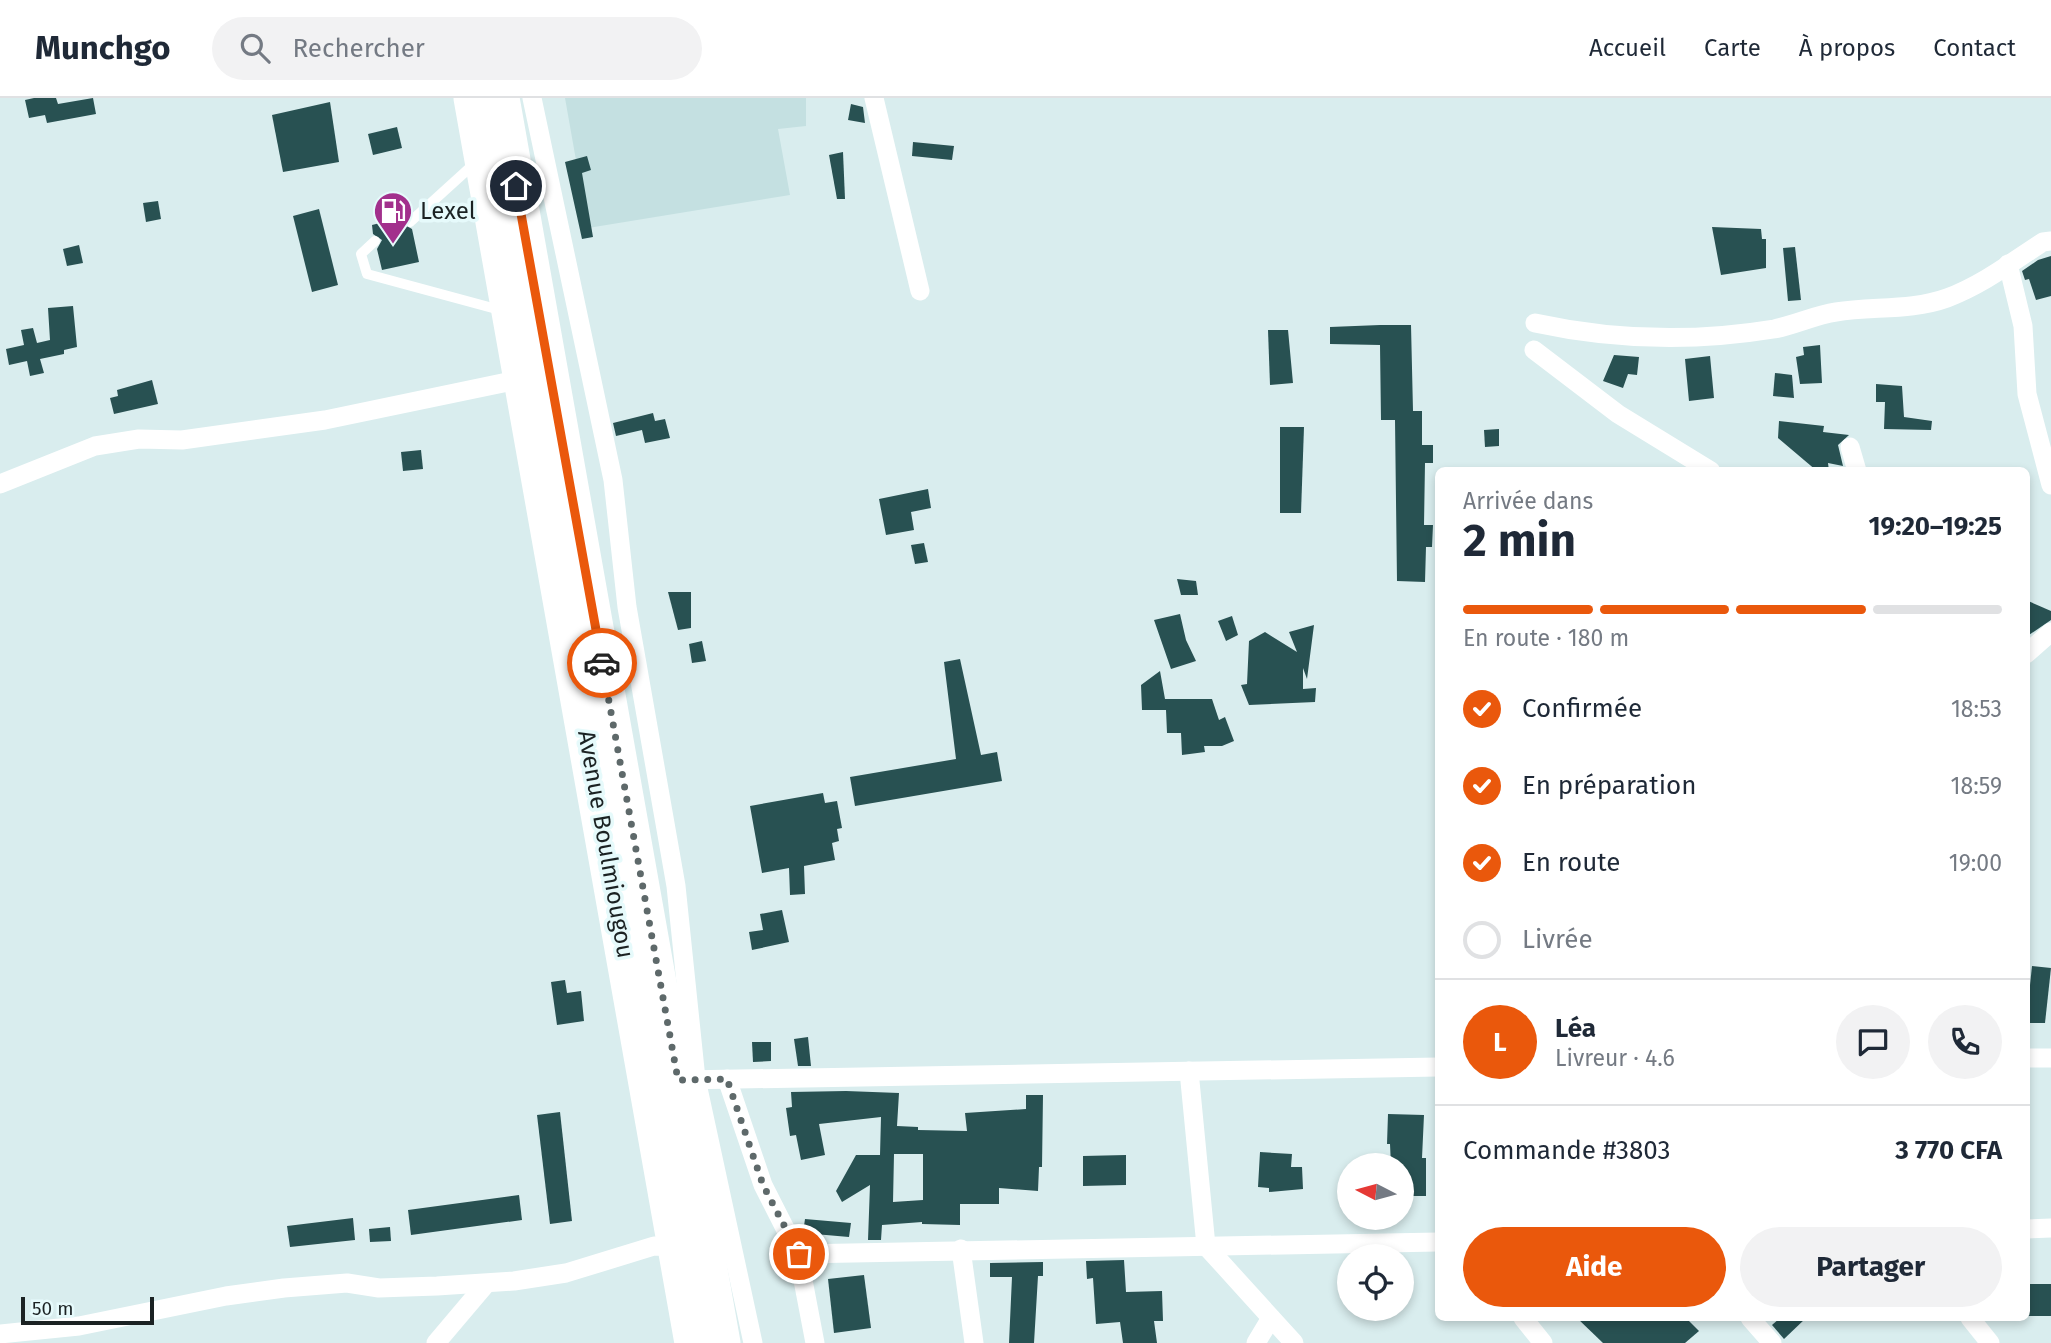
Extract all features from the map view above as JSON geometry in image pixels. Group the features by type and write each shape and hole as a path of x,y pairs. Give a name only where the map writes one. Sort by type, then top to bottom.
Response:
{"highway":[{"name":"Avenue Boulmiougou","path":"472,98 512,313 561,431 687,1080 722,1343"},
{"name":"Avenue Boulmiougou","path":"501,98 536,375 675,1247 693,1343"}],"street":[{"path":"532,98 613,480 627,607 676,886 687,1080 753,1343"},
{"path":"874,98 920,291"},
{"path":"1535,323 1573,331 1698,338 1799,324 1833,312 1921,305 1985,281 2008,264 2051,241"},
{"path":"2008,264 2023,326 2027,394 2051,485"},
{"path":"1534,350 1618,414 1704,467"},
{"path":"0,484 95,446 139,439 183,440 325,420 403,406 483,385 536,375"},
{"path":"1850,447 1856,467"},
{"path":"2030,650 2051,632"},
{"path":"2030,1058 2051,1058"},
{"path":"687,1080 1435,1067"},
{"path":"1189,1072 1206,1246 1294,1343"},
{"path":"727,1079 763,1185 799,1254 815,1343"},
{"path":"2030,1229 2051,1228"},
{"path":"799,1254 1435,1242"},
{"path":"0,1334 79,1326 284,1287 346,1283 379,1288 467,1283 485,1285 566,1273 654,1246 675,1247"},
{"path":"961,1250 974,1343"},
{"path":"436,1343 485,1285"},
{"path":"1256,1343 1271,1318"},
{"path":"1525,1321 1543,1343"},
{"path":"1753,1321 1772,1343"},
{"path":"1972,1321 1990,1343"}],"lane":[{"path":"410,222 483,156"},
{"path":"375,241 361,254 367,274 512,313"}],"shaded area":[{"path":"565,98 806,98 806,126 778,129 790,195 588,228"}],"building":[{"path":"56,98 58,104 93,98 96,114 47,123 45,115 29,118 25,100"},
{"path":"330,102 339,162 283,172 272,115"},
{"path":"851,104 863,107 865,123 848,120"},
{"path":"397,127 402,148 373,155 368,134"},
{"path":"913,142 954,146 952,160 912,156"},
{"path":"843,152 845,199 837,199 829,155"},
{"path":"587,156 591,170 582,173 593,237 582,239 565,162"},
{"path":"158,201 161,219 146,222 143,203"},
{"path":"319,209 338,285 312,292 293,216"},
{"path":"404,217 403,224 412,229 419,262 382,270 377,249 382,240 373,234 372,225"},
{"path":"1712,227 1761,229 1762,239 1766,239 1766,268 1721,275"},
{"path":"79,245 83,263 67,266 63,249"},
{"path":"1795,247 1801,300 1788,301 1783,248"},
{"path":"2051,256 2051,296 2036,300 2029,279 2025,280 2022,271 2038,260"},
{"path":"73,306 77,347 64,350 64,354 40,359 44,373 30,376 27,361 9,365 6,349 24,345 21,330 33,328 37,343 50,340 48,308"},
{"path":"1411,325 1413,411 1422,411 1422,445 1433,445 1433,463 1425,463 1424,525 1433,525 1432,547 1426,547 1425,582 1397,581 1395,420 1381,420 1380,345 1330,344 1330,327"},
{"path":"1268,330 1288,330 1293,383 1270,385"},
{"path":"1820,345 1822,383 1800,384 1796,357 1804,355 1803,347"},
{"path":"1614,355 1639,357 1637,375 1628,374 1623,388 1603,381"},
{"path":"1710,356 1714,398 1689,401 1685,359"},
{"path":"1775,373 1792,375 1794,398 1773,396"},
{"path":"152,380 158,404 114,414 110,398 118,396 117,390"},
{"path":"1876,384 1902,386 1904,417 1932,421 1931,430 1884,429 1885,402 1876,402"},
{"path":"653,413 655,421 665,419 670,438 645,443 642,430 616,436 613,423"},
{"path":"1779,421 1824,426 1823,432 1849,435 1838,445 1843,466 1828,463 1828,467 1812,467 1778,438"},
{"path":"1280,427 1304,427 1301,513 1280,513"},
{"path":"1499,429 1499,446 1485,447 1484,430"},
{"path":"421,450 423,469 403,471 401,452"},
{"path":"928,489 931,508 911,512 914,530 886,535 879,499"},
{"path":"924,543 928,562 915,564 911,545"},
{"path":"1177,579 1196,581 1198,595 1181,595"},
{"path":"668,592 691,592 691,628 678,630"},
{"path":"2030,602 2051,611 2051,620 2030,634"},
{"path":"1180,614 1186,640 1196,661 1171,669 1154,620"},
{"path":"1232,616 1238,635 1226,641 1218,621"},
{"path":"1314,625 1307,679 1303,668 1303,689 1316,688 1315,702 1249,705 1241,685 1247,684 1249,641 1265,632 1297,652 1289,632"},
{"path":"702,641 706,661 692,663 689,644"},
{"path":"960,659 981,755 997,752 1002,781 855,806 850,777 956,759 944,662"},
{"path":"1160,671 1165,699 1212,699 1219,720 1225,717 1234,741 1222,746 1204,746 1205,752 1182,755 1181,733 1167,733 1166,710 1142,710 1141,685"},
{"path":"823,793 825,803 837,801 842,828 837,829 839,841 832,843 835,860 804,866 805,894 790,895 789,868 762,873 750,806"},
{"path":"782,910 789,942 752,950 749,932 763,930 760,914"},
{"path":"2032,966 2051,968 2045,1023 2030,1023"},
{"path":"565,980 567,993 581,991 584,1021 557,1025 551,982"},
{"path":"808,1037 811,1066 798,1066 794,1039"},
{"path":"752,1042 771,1042 771,1061 753,1062"},
{"path":"791,1092 899,1093 897,1126 918,1127 918,1130 967,1131 965,1113 1026,1109 1026,1095 1043,1095 1042,1167 1039,1167 1038,1191 999,1188 999,1204 960,1204 960,1225 922,1222 882,1225 881,1240 868,1240 870,1185 842,1202 836,1191 856,1155 880,1155 881,1117 819,1124 825,1155 801,1160 796,1135 790,1136 786,1108 792,1107","holes":["894,1154 923,1154 923,1200 893,1202"]},
{"path":"560,1112 572,1221 550,1224 537,1115"},
{"path":"1388,1114 1424,1115 1422,1158 1426,1158 1426,1196 1414,1196 1414,1153 1390,1153 1390,1144 1387,1144"},
{"path":"1260,1152 1292,1154 1291,1167 1302,1167 1303,1189 1269,1192 1269,1188 1258,1187"},
{"path":"1126,1155 1126,1185 1083,1186 1083,1156"},
{"path":"519,1195 522,1220 411,1235 408,1210"},
{"path":"353,1218 355,1240 290,1247 287,1226"},
{"path":"805,1219 851,1223 849,1237 803,1233"},
{"path":"390,1227 391,1241 370,1242 369,1229"},
{"path":"1124,1260 1126,1292 1162,1291 1163,1321 1154,1321 1157,1343 1123,1343 1120,1322 1096,1324 1093,1278 1087,1279 1086,1261"},
{"path":"1043,1262 1043,1276 1038,1276 1034,1343 1009,1343 1012,1277 990,1277 990,1263"},
{"path":"864,1275 871,1328 834,1333 828,1279"},
{"path":"2030,1284 2051,1284 2051,1316 2030,1316"},
{"path":"1580,1321 1689,1321 1699,1331 1685,1343 1603,1343"},
{"path":"1777,1321 1803,1321 1784,1339 1772,1325"}],"way so far":[{"path":"602,663 678,1080 727,1079 763,1185 799,1254"}],"place":[{"name":"Lexel","path":"393,245"}],"route":[{"path":"516,186 547,372 561,431 602,663"}]}
